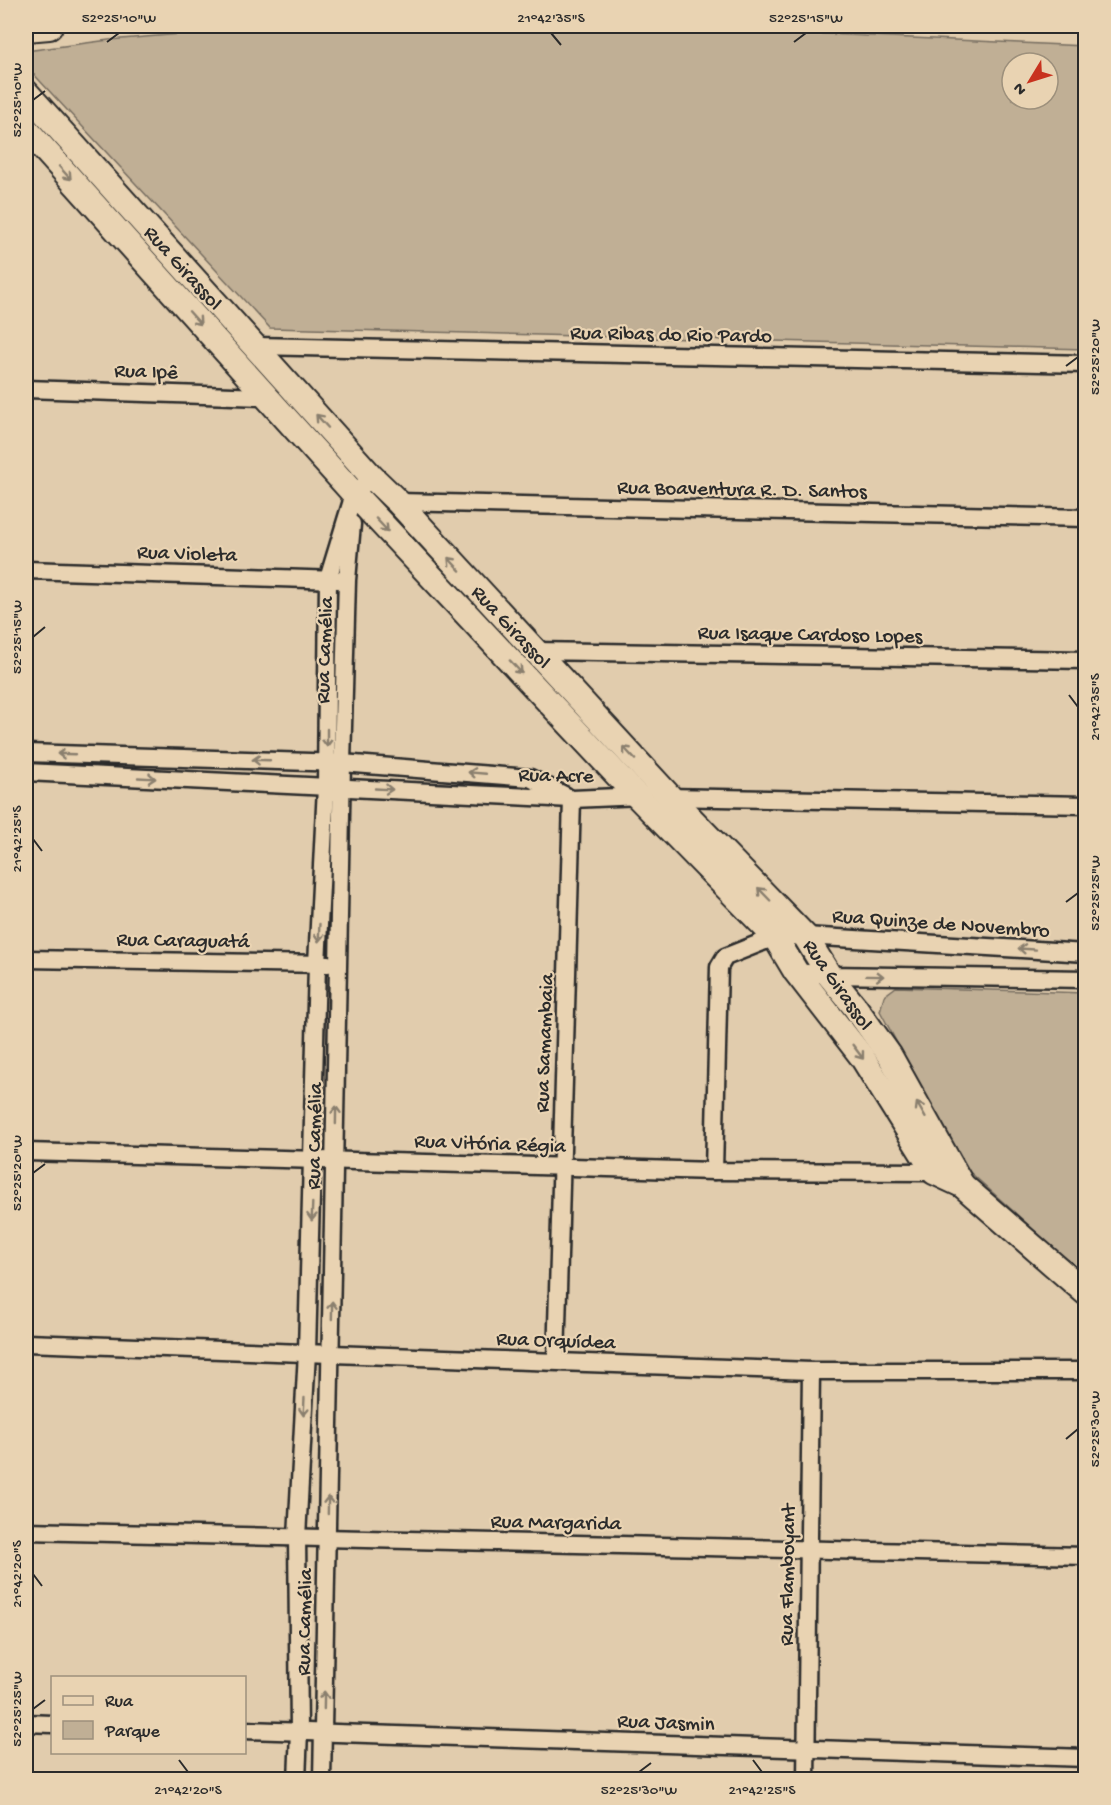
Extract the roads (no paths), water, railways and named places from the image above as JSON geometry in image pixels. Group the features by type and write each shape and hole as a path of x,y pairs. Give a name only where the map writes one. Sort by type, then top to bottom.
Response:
{"main road":[{"path":"26,28 49,26"}],"street":[{"name":"Rua Girassol","path":"26,92 372,477 398,502 670,797 805,936 829,975 890,1056 942,1166"},
{"name":"Rua Girassol","path":"26,129 354,494 636,795 775,937 796,972 942,1166"},
{"name":"Rua Ribas do Rio Pardo","path":"256,346 1086,364"},
{"name":"Rua Ipê","path":"26,389 266,397"},
{"path":"297,1779 299,1731 297,1537 307,1352 317,964 334,787 328,579 354,494 372,477"},
{"name":"Rua Camélia","path":"334,763 354,494"},
{"name":"Rua Boaventura R. D. Santos","path":"398,502 1086,518"},
{"name":"Rua Violeta","path":"26,570 347,580"},
{"name":"Rua Isaque Cardoso Lopes","path":"534,651 1086,660"},
{"path":"26,753 334,763 530,778 572,799"},
{"name":"Rua Acre","path":"26,772 572,799 636,795 1086,805"},
{"name":"Rua Camélia","path":"322,1779 339,964 334,787"},
{"name":"Rua Samambaia","path":"556,1361 572,799"},
{"name":"Rua Quinze de Novembro","path":"714,1171 719,967 725,957 775,937 805,936 1086,953"},
{"name":"Rua Caraguatá","path":"26,959 339,964"},
{"path":"796,972 829,975 1086,979"},
{"name":"Rua Vitória Régia","path":"26,1152 714,1171 942,1166"},
{"path":"942,1166 1086,1293"},
{"name":"Rua Orquídea","path":"26,1343 811,1371 1086,1371"},
{"name":"Rua Flamboyant","path":"806,1779 811,1371"},
{"name":"Rua Margarida","path":"26,1531 1086,1556"},
{"path":"26,1723 51,1724"},
{"name":"Rua Jasmin","path":"246,1730 1086,1758"}]}
